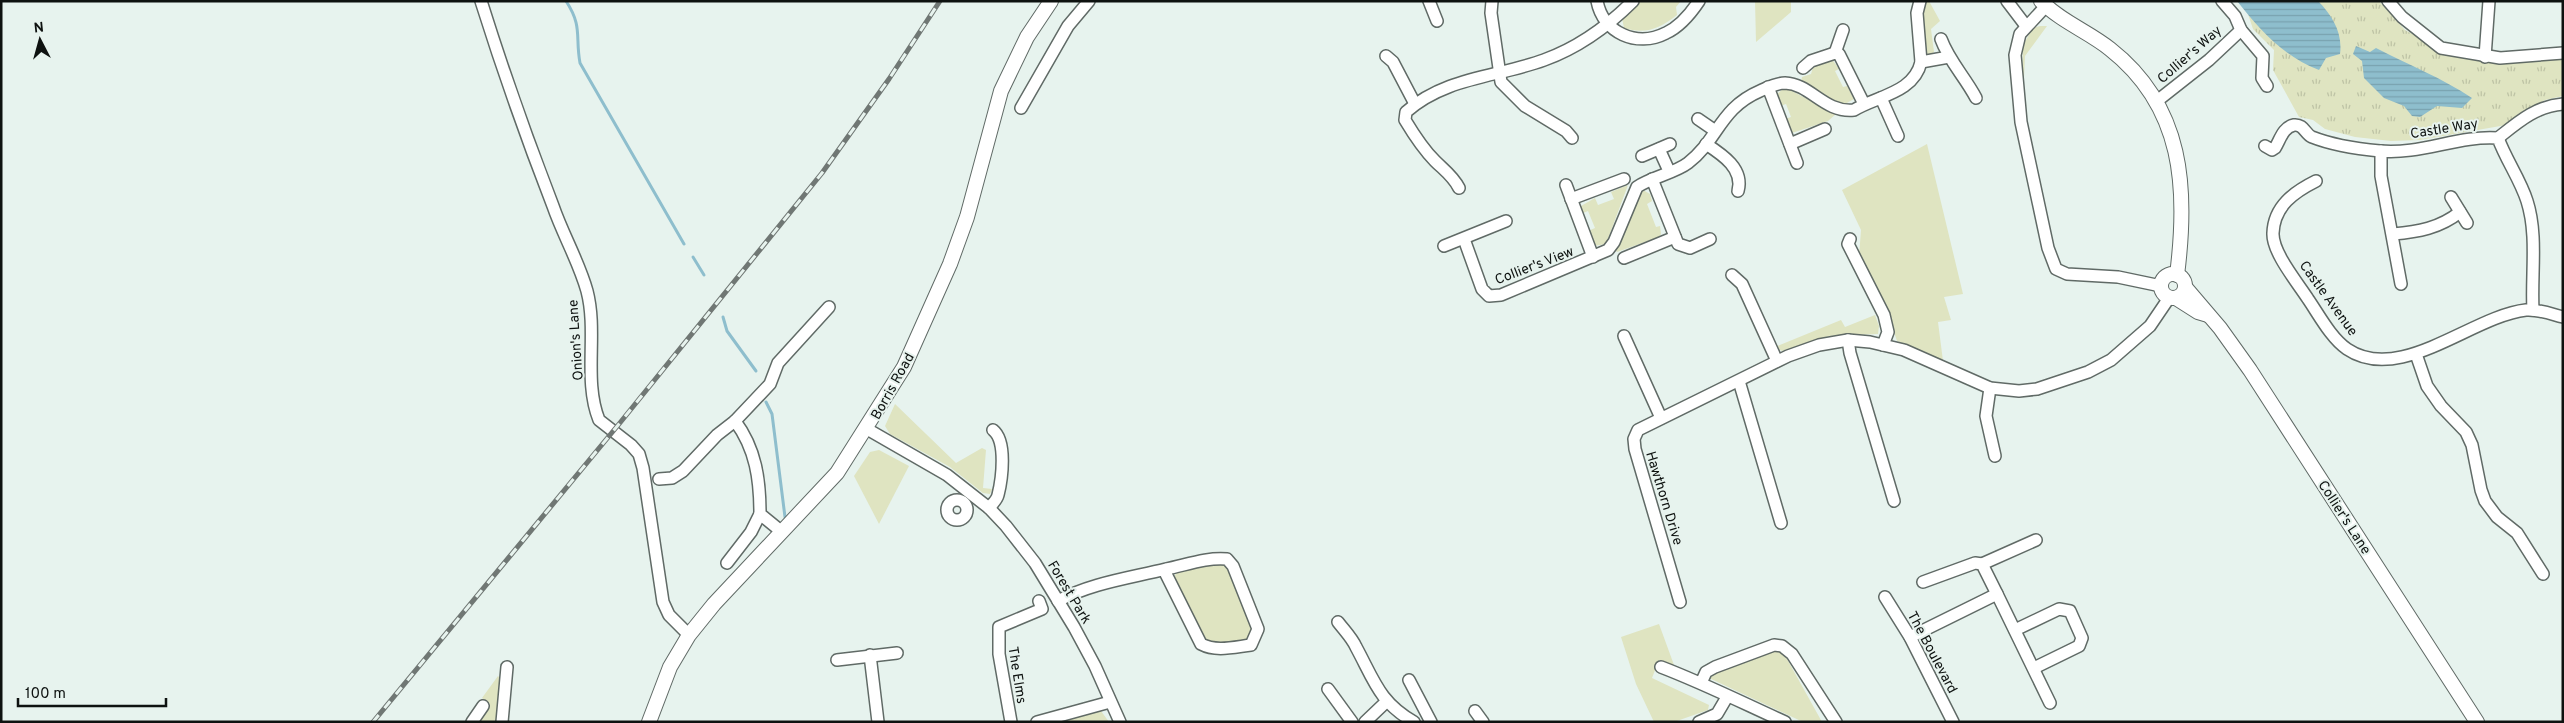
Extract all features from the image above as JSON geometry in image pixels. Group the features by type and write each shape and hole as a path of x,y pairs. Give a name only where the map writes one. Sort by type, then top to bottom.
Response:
{"street":[{"name":"Onion's Lane","path":"481,1 530,145 586,290 592,318 592,376 596,412 599,420 638,454 643,468 663,602 669,615 689,635"},
{"name":"Borris Road","path":"649,722 670,667 689,635 714,604 837,473 867,429 904,367 938,291 966,218 1001,91 1023,43 1051,1"},
{"path":"1021,108 1068,26 1089,1"},
{"path":"1429,1 1437,21"},
{"path":"1492,1 1491,13 1498,73 1507,91 1518,101 1566,131 1572,138"},
{"path":"1596,1 1600,15 1617,33 1636,39 1656,37 1671,30 1687,16 1699,1"},
{"path":"1459,188 1454,179 1436,162 1416,138 1405,120 1406,112 1415,104 1462,81 1545,60 1570,48 1608,24 1633,1"},
{"path":"1920,1 1917,13 1921,62 1948,57"},
{"path":"2007,1 2026,26"},
{"name":"Collier's Way","path":"2222,1 2235,16 2241,30 2263,56 2262,78 2267,86"},
{"path":"2388,1 2402,18 2442,48 2485,57 2500,58 2563,53"},
{"path":"2485,57 2489,1"},
{"path":"2161,286 2118,277 2067,274 2056,269 2048,248 2018,99 2015,55 2020,34 2044,4 2112,50 2147,86 2157,101 2174,141 2180,174 2182,221 2177,275"},
{"path":"1803,68 1811,61 1835,52 1843,30"},
{"name":"Collier's Way","path":"2157,101 2209,60 2241,30"},
{"path":"1941,39 1948,57 1968,83 1976,98"},
{"path":"1835,52 1850,74 1864,104"},
{"path":"1386,56 1392,62 1415,104"},
{"name":"Collier's View","path":"1464,238 1482,289 1489,296 1500,295 1608,250 1614,242 1637,187 1669,171 1687,165 1706,144 1714,130 1741,100 1768,87 1785,83 1795,85 1828,106 1840,110 1854,110 1907,85 1920,69 1921,62"},
{"path":"1768,87 1797,163"},
{"path":"1881,98 1898,136"},
{"path":"2498,138 2535,111 2552,105 2563,104"},
{"path":"1698,119 1714,130"},
{"name":"Castle Way","path":"2265,146 2272,150 2275,148 2286,130 2295,125 2302,126 2310,136 2381,151 2441,145 2485,137 2498,138 2504,155 2520,184 2531,221 2532,310"},
{"path":"1790,144 1825,129"},
{"path":"1706,144 1735,168 1739,177 1738,191"},
{"path":"1642,156 1664,146 1669,171"},
{"path":"2381,151 2381,176 2401,284"},
{"path":"1571,199 1624,179"},
{"path":"1652,179 1678,244 1686,248 1710,239"},
{"name":"Castle Avenue","path":"2316,181 2292,195 2278,212 2272,235 2276,249 2320,317 2347,349 2363,357 2385,359 2416,354 2497,317 2532,310 2563,317"},
{"name":"Collier's View","path":"1566,185 1594,257"},
{"path":"2451,197 2467,223"},
{"path":"2393,234 2408,233 2445,224 2460,212"},
{"path":"1444,246 1506,222"},
{"path":"1624,258 1675,236"},
{"path":"1850,239 1848,244 1884,315 1888,332 1883,345"},
{"path":"1732,275 1742,284 1777,361"},
{"path":"2177,275 2182,279 2185,287 2182,295 2173,298 2162,293 2161,286 2166,276 2177,275"},
{"name":"Collier's Lane","path":"2185,287 2250,370 2477,722"},
{"name":"Hawthorn Drive","path":"1680,602 1633,443 1638,430 1777,361 1819,345 1848,340 1904,350 1990,388 2019,391 2037,389 2101,366 2123,351 2150,326 2173,298"},
{"name":"Collier's Lane","path":"2173,298 2209,316"},
{"path":"659,479 672,478 682,471 717,435 735,421 770,384 778,363 829,306"},
{"path":"1624,336 1661,418"},
{"path":"1848,340 1850,353 1894,501"},
{"path":"2416,354 2428,386 2441,406 2466,432 2472,446 2485,501 2497,517 2517,533 2543,574"},
{"path":"1739,381 1781,523"},
{"path":"1990,388 1986,416 1995,456"},
{"path":"727,563 751,532 760,514 760,484 756,464 744,433 735,421"},
{"name":"Forest Park","path":"867,429 894,446 931,465 967,498 989,508 1022,546 1058,601 1095,666 1120,722"},
{"path":"989,508 998,497 1002,446 999,434 993,430"},
{"path":"760,514 782,532"},
{"path":"1923,582 1975,563 1982,564 2036,540"},
{"path":"1058,601 1072,593 1109,582 1207,560 1227,559 1233,566 1258,629 1251,645 1209,648 1201,644 1164,570"},
{"path":"1982,564 2050,703"},
{"path":"1910,637 1996,594"},
{"name":"The Boulevard","path":"1885,597 1910,637 1953,722"},
{"name":"The Elms","path":"1011,722 998,654 999,627 1042,609 1039,601"},
{"path":"2015,630 2059,609 2070,611 2077,623 2082,638 2079,646 2034,668"},
{"path":"1338,622 1356,646 1366,669 1386,702 1414,722"},
{"path":"1701,683 1706,672 1715,666 1774,645 1782,646 1792,654 1836,722"},
{"path":"837,660 897,653"},
{"path":"870,655 878,722"},
{"path":"502,722 507,667"},
{"path":"1661,667 1701,683 1727,697 1785,722"},
{"path":"1409,680 1431,722"},
{"path":"1328,689 1352,722"},
{"path":"1699,722 1717,714 1727,697"},
{"name":"The Elms","path":"1037,722 1110,702"},
{"path":"1365,722 1386,702"},
{"path":"472,722 483,706"},
{"path":"1475,710 1483,722"}],"green space":[{"path":"1636,1 1681,1 1676,7 1677,15 1671,20 1659,27 1639,31 1624,28 1622,18"},
{"path":"1755,1 1791,1 1791,12 1756,42"},
{"path":"1924,1 1929,1 1940,21 1931,29 1934,52 1927,57 1925,54 1921,14"},
{"path":"2237,1 2379,1 2405,30 2447,53 2563,56 2563,96 2545,100 2526,111 2512,124 2420,140 2391,141 2355,137 2325,129 2313,120 2299,117 2273,70 2274,50 2253,29 2246,8"},
{"path":"2047,26 2025,56 2024,78 2022,77 2023,45 2033,28"},
{"path":"1832,59 1839,69 1835,71 1843,87 1847,86 1854,99 1845,104 1838,104 1801,82 1802,77 1811,74 1814,64"},
{"path":"1784,88 1836,114 1828,121 1792,133 1785,119 1791,117 1786,104 1780,106 1777,94"},
{"path":"1927,144 1963,294 1944,297 1951,320 1938,322 1943,361 1897,341 1884,303 1859,256 1861,230 1842,190"},
{"path":"1628,185 1606,244 1594,246 1588,231 1595,228 1588,211 1581,214 1581,206 1595,198 1598,205 1614,199 1611,192"},
{"path":"1643,190 1650,194 1652,201 1647,204 1656,227 1660,226 1661,234 1659,237 1617,252 1615,250 1640,191"},
{"path":"1875,315 1879,326 1878,334 1829,336 1782,351 1775,347 1841,320 1845,327"},
{"path":"895,404 956,463 982,448 986,450 983,488 992,489 990,494 983,493 950,467 890,434 885,426"},
{"path":"879,450 909,466 879,524 854,476 870,452"},
{"path":"1222,562 1230,569 1253,627 1251,637 1246,640 1221,644 1205,639 1174,577 1178,570"},
{"path":"1659,624 1674,665 1659,660 1652,678 1709,705 1708,710 1674,722 1654,722 1636,684 1621,637"},
{"path":"1773,651 1780,652 1787,659 1822,722 1803,722 1709,678 1718,670"},
{"path":"498,676 500,678 497,722 478,722 490,704 482,698"},
{"path":"1094,711 1101,711 1109,722 1053,722"}],"water":[{"path":"2237,1 2318,1 2328,12 2338,32 2340,54 2326,58 2319,70 2306,64 2274,42"},
{"path":"2356,46 2370,52 2376,48 2437,78 2472,98 2462,108 2437,106 2420,117 2412,116 2404,106 2384,98 2364,78 2362,61 2353,54"}],"waterway":[{"path":"566,1 577,25 580,63 684,244"},
{"path":"693,257 704,275"},
{"path":"723,317 727,331 756,371"},
{"path":"766,402 772,414 785,517"}],"railway":[{"path":"373,722 619,424 822,173 889,79 940,1"}]}
